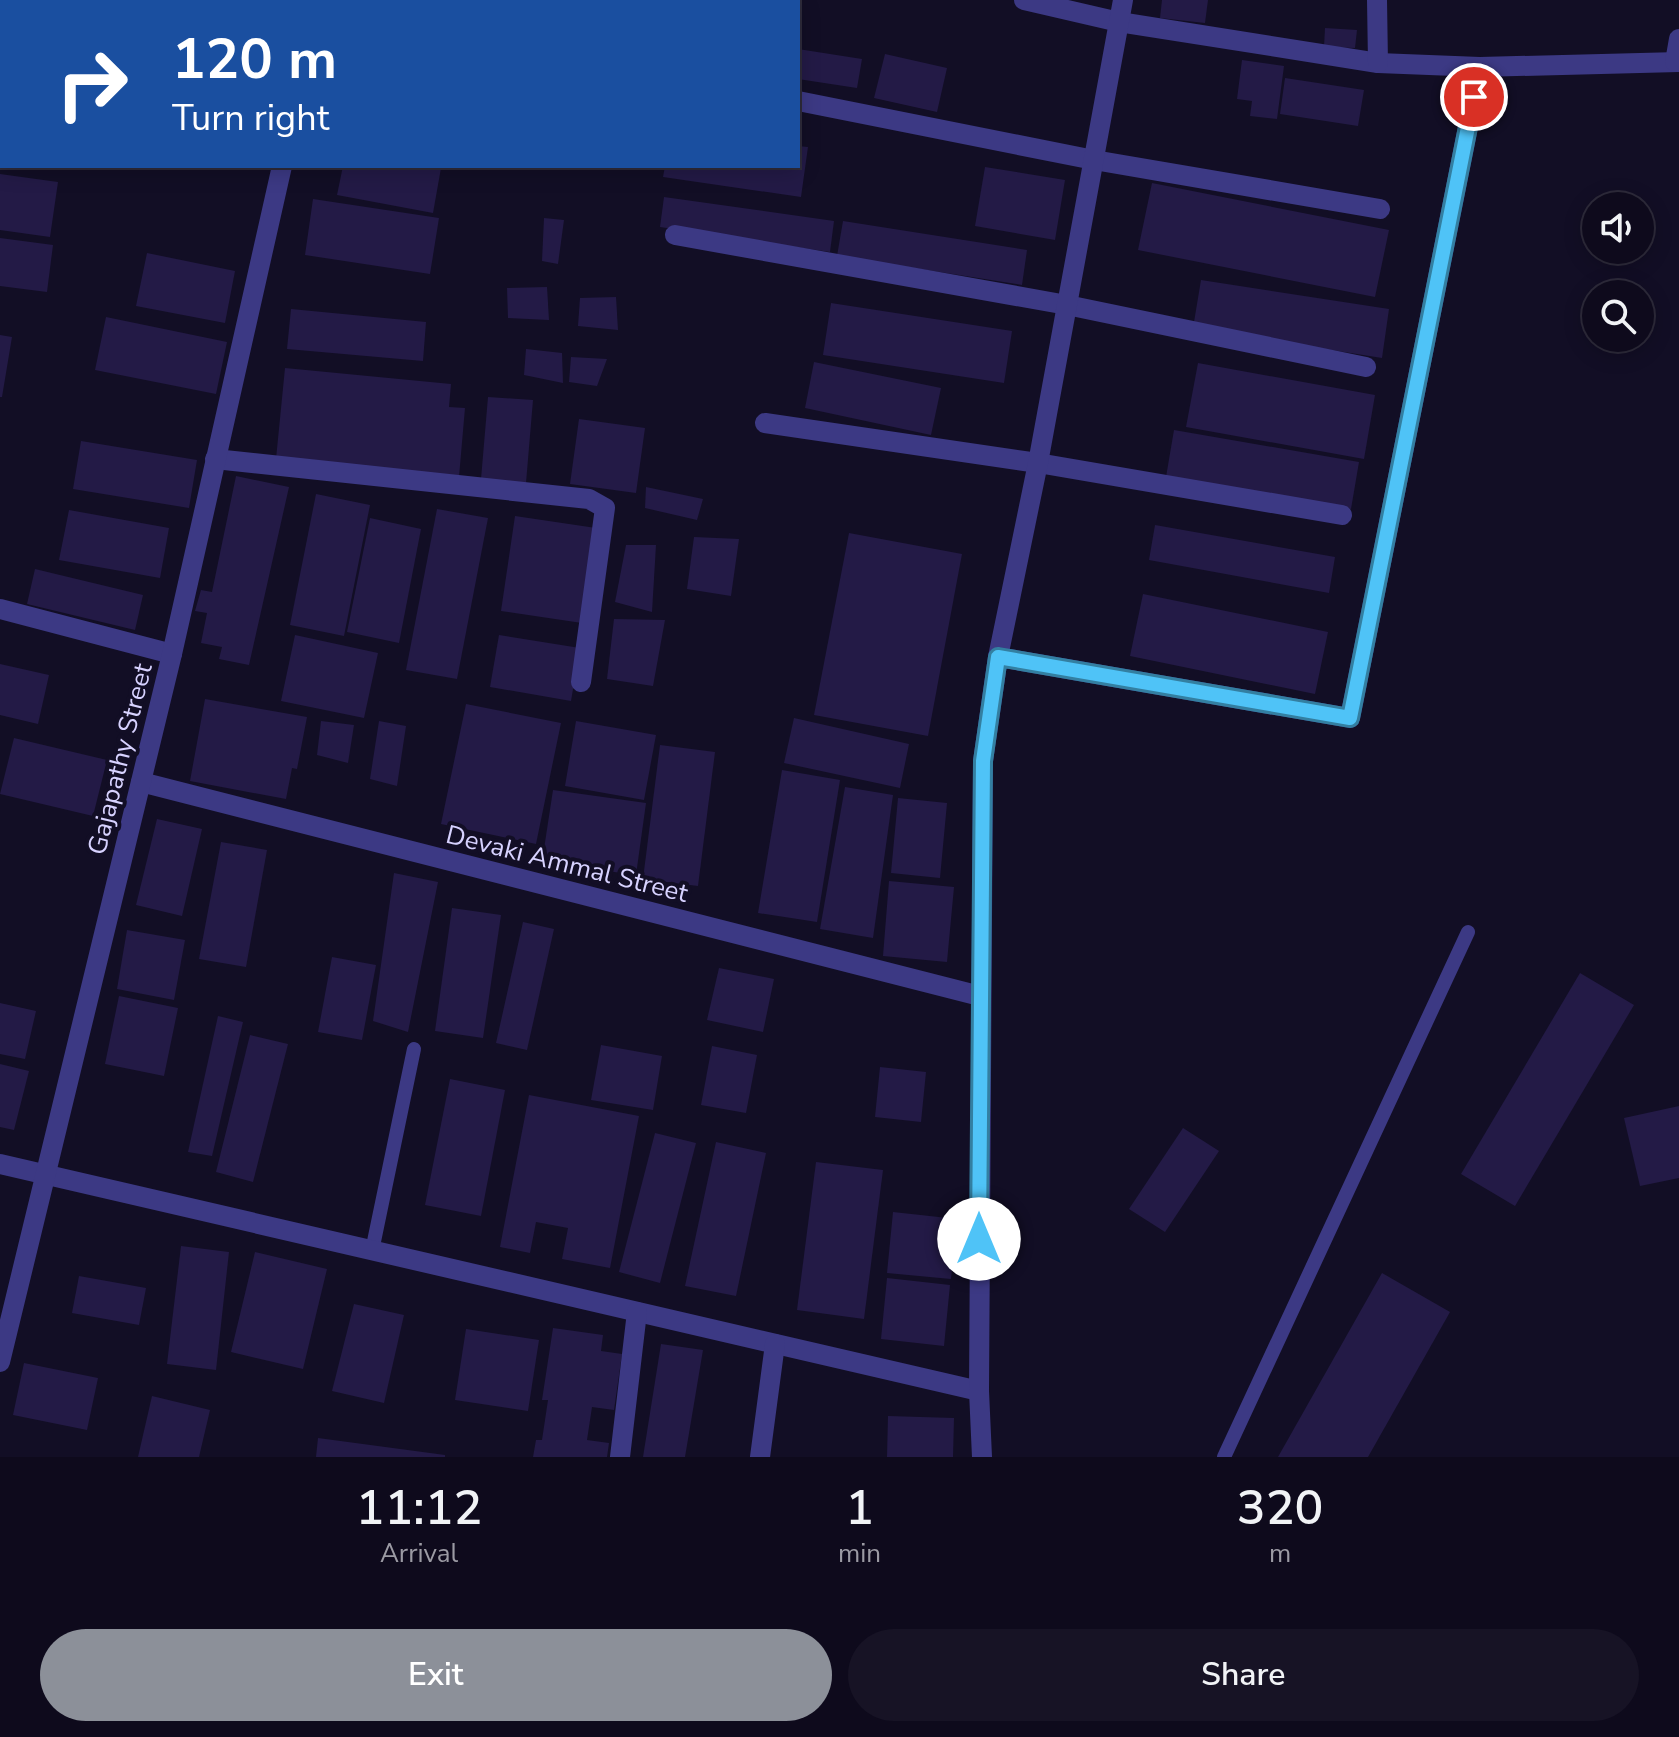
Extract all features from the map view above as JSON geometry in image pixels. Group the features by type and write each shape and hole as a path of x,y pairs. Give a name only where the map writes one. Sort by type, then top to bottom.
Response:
{"street":[{"path":"1024,0 1119,22 1378,63 1480,67 1677,62 1679,39"},
{"path":"982,1457 979,1391 983,761 998,657 1038,463 1123,0"},
{"path":"1377,0 1378,63"},
{"path":"998,657 1350,718 1480,67"},
{"path":"800,101 1094,160 1380,209"},
{"name":"Gajapathy Street","path":"0,1362 172,654 282,168"},
{"path":"675,235 1067,305 1366,367"},
{"path":"765,423 1038,463 1342,515"},
{"path":"215,459 589,499 605,508 581,682"},
{"path":"0,609 172,654"},
{"name":"Devaki Ammal Street","path":"141,782 980,996"},
{"path":"0,1164 979,1391"},
{"path":"620,1457 637,1312"},
{"path":"760,1457 775,1344"}],"lane":[{"path":"1224,1457 1468,932"},
{"path":"372,1251 414,1049"}],"building":[{"path":"1162,0 1208,0 1205,23 1160,18"},
{"path":"1325,28 1357,30 1355,48 1324,47"},
{"path":"800,49 862,59 857,88 800,79"},
{"path":"885,54 947,68 937,112 874,98"},
{"path":"1242,60 1284,66 1277,119 1250,116 1252,101 1237,99"},
{"path":"1285,78 1364,90 1358,126 1280,114"},
{"path":"800,146 808,147 801,197 663,177 665,168 800,168"},
{"path":"985,167 1065,180 1055,240 975,226"},
{"path":"343,168 441,168 433,213 337,195"},
{"path":"0,174 58,182 50,237 0,230"},
{"path":"1152,183 1389,230 1375,297 1138,250"},
{"path":"664,197 834,221 830,252 660,227"},
{"path":"313,199 439,218 430,274 305,255"},
{"path":"544,218 564,220 558,264 542,261"},
{"path":"843,221 1027,250 1022,285 837,256"},
{"path":"0,238 53,245 47,292 0,286"},
{"path":"147,253 235,271 225,323 136,306"},
{"path":"1201,280 1389,309 1382,358 1193,328"},
{"path":"547,287 549,320 508,318 507,288"},
{"path":"616,297 618,330 578,326 580,298"},
{"path":"831,303 1012,331 1004,383 823,355"},
{"path":"291,309 426,322 423,361 287,349"},
{"path":"106,317 227,342 216,394 95,370"},
{"path":"0,335 12,337 2,397 0,397"},
{"path":"526,349 562,353 563,383 524,375"},
{"path":"571,357 607,359 597,386 569,382"},
{"path":"814,362 941,388 931,435 805,408"},
{"path":"1198,363 1375,395 1364,459 1186,427"},
{"path":"285,368 451,384 449,407 465,408 459,477 276,459"},
{"path":"488,397 533,400 526,483 481,479"},
{"path":"579,419 645,428 636,493 570,484"},
{"path":"1174,430 1359,462 1351,509 1166,477"},
{"path":"81,441 197,460 189,508 73,489"},
{"path":"236,476 289,487 249,665 219,659 222,647 201,643 207,613 195,611 201,590 212,592"},
{"path":"646,487 703,499 697,520 645,508"},
{"path":"316,494 370,505 344,636 290,625"},
{"path":"437,509 488,518 457,679 406,670"},
{"path":"69,510 169,528 160,578 59,560"},
{"path":"515,516 596,528 582,623 501,611"},
{"path":"370,518 421,529 399,643 347,632"},
{"path":"1155,525 1335,557 1329,593 1149,560"},
{"path":"849,533 962,554 928,736 814,715"},
{"path":"694,537 739,539 731,596 687,589"},
{"path":"626,545 656,545 652,612 615,602"},
{"path":"35,569 143,595 135,630 27,604"},
{"path":"1143,594 1328,632 1315,694 1130,656"},
{"path":"614,619 665,620 653,686 607,679"},
{"path":"295,635 378,653 364,718 281,701"},
{"path":"499,635 580,648 571,701 490,687"},
{"path":"0,664 49,675 38,724 0,715"},
{"path":"205,699 307,717 297,769 292,768 286,799 190,781"},
{"path":"466,704 561,723 536,844 441,824"},
{"path":"794,718 909,744 900,788 784,763"},
{"path":"321,721 354,725 348,763 317,755"},
{"path":"379,721 406,726 397,786 370,779"},
{"path":"576,721 656,735 644,800 565,786"},
{"path":"14,738 107,760 93,816 0,794"},
{"path":"660,745 715,752 698,886 643,879"},
{"path":"782,770 840,780 817,922 758,913"},
{"path":"845,787 893,795 873,938 820,929"},
{"path":"553,790 646,803 636,875 542,862"},
{"path":"898,798 947,803 940,878 891,873"},
{"path":"157,819 202,829 182,916 136,905"},
{"path":"221,842 267,850 246,967 199,959"},
{"path":"394,873 438,882 408,1032 373,1021"},
{"path":"889,881 954,887 947,962 883,956"},
{"path":"452,908 501,915 483,1038 435,1031"},
{"path":"523,922 554,929 527,1050 496,1043"},
{"path":"127,930 185,940 174,1000 117,989"},
{"path":"332,957 376,965 362,1040 318,1032"},
{"path":"719,968 774,979 763,1032 707,1020"},
{"path":"1580,973 1634,1005 1515,1206 1461,1174"},
{"path":"119,996 178,1008 164,1076 105,1064"},
{"path":"0,1003 36,1011 25,1059 0,1054"},
{"path":"218,1016 243,1022 212,1156 188,1152"},
{"path":"250,1035 288,1044 253,1182 216,1172"},
{"path":"601,1045 662,1056 653,1110 591,1100"},
{"path":"712,1046 757,1055 746,1113 701,1105"},
{"path":"0,1064 29,1071 14,1130 0,1127"},
{"path":"880,1067 926,1072 921,1122 875,1117"},
{"path":"450,1079 505,1090 481,1216 425,1205"},
{"path":"529,1095 639,1116 610,1268 562,1259 568,1228 536,1222 530,1253 500,1247"},
{"path":"1679,1106 1679,1178 1640,1186 1624,1118"},
{"path":"1183,1128 1219,1151 1165,1232 1129,1209"},
{"path":"655,1133 696,1143 660,1283 619,1272"},
{"path":"716,1142 766,1153 736,1296 685,1286"},
{"path":"816,1162 883,1170 864,1319 797,1310"},
{"path":"893,1212 957,1219 951,1279 887,1273"},
{"path":"181,1246 229,1252 216,1370 167,1364"},
{"path":"255,1252 327,1269 303,1369 231,1352"},
{"path":"1382,1273 1450,1312 1368,1457 1278,1457"},
{"path":"79,1276 146,1288 139,1325 72,1313"},
{"path":"887,1278 950,1285 944,1346 881,1339"},
{"path":"354,1304 404,1315 384,1403 332,1391"},
{"path":"553,1328 603,1335 601,1351 622,1354 614,1410 592,1407 587,1440 609,1443 607,1457 533,1457 536,1440 542,1440 548,1400 542,1400"},
{"path":"466,1329 539,1340 528,1411 455,1400"},
{"path":"661,1344 703,1350 685,1457 643,1457"},
{"path":"24,1363 98,1378 87,1430 13,1415"},
{"path":"152,1396 210,1410 199,1457 138,1457"},
{"path":"888,1416 954,1418 953,1457 887,1457"},
{"path":"318,1438 445,1455 445,1457 316,1457"}],"route":[{"path":"979,1239 983,761 998,657 1350,718 1474,97"}]}
